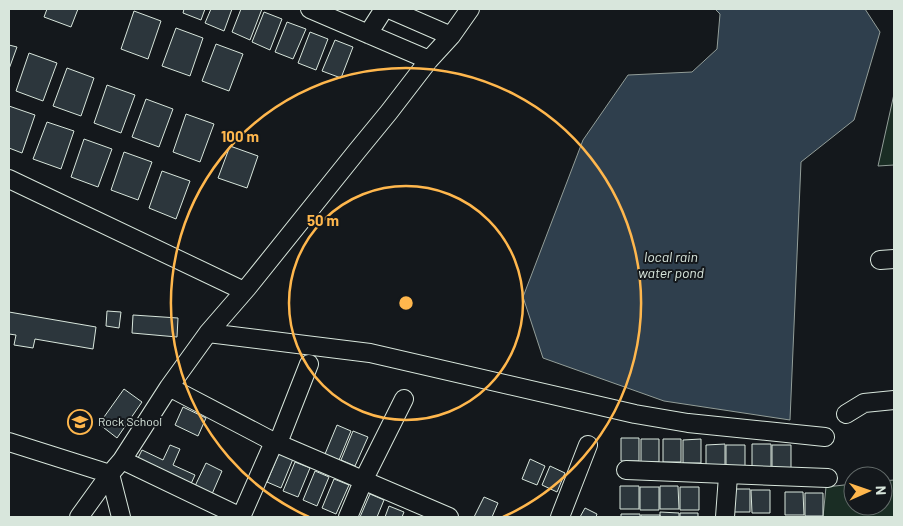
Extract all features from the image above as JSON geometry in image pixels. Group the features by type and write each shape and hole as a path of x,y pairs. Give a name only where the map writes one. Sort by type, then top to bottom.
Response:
{"street":[{"path":"310,9 429,60"},
{"path":"368,34 384,9"},
{"path":"388,9 451,36"},
{"path":"79,517 122,460 169,387 208,333 244,292 429,60 451,36 470,9"},
{"path":"9,179 244,292"},
{"path":"208,333 370,353 635,414 688,424 825,437"},
{"path":"122,460 241,517 276,442 309,364"},
{"path":"169,387 276,442 449,517"},
{"path":"348,517 364,479 404,399"},
{"path":"846,414 864,403 894,400"},
{"path":"9,442 110,474"},
{"path":"560,517 588,445"},
{"path":"626,470 728,476 828,478"},
{"path":"110,474 121,517"},
{"path":"725,517 728,476"}],"green space":[{"path":"894,94 894,165 878,166"},
{"path":"893,480 894,517 823,517 826,487 843,485 843,516 893,516"}],"water":[{"name":"local rain water pond","path":"715,9 865,9 880,32 854,120 801,162 790,420 664,401 543,358 523,297 583,140 628,75 692,72 717,49 720,14"}],"building":[{"path":"47,9 78,9 71,27 44,17"},
{"path":"184,9 205,9 201,20 183,13"},
{"path":"211,9 232,9 224,31 205,23"},
{"path":"241,9 262,9 250,40 232,32"},
{"path":"134,11 161,21 148,59 121,49"},
{"path":"264,12 282,19 270,50 252,42"},
{"path":"287,22 306,29 293,59 275,52"},
{"path":"176,28 203,38 190,76 162,66"},
{"path":"310,32 328,39 316,70 298,63"},
{"path":"335,40 353,47 341,78 322,71"},
{"path":"216,44 243,54 229,91 202,81"},
{"path":"9,45 17,47 9,69"},
{"path":"29,53 57,63 43,101 16,91"},
{"path":"67,68 94,78 81,116 53,106"},
{"path":"107,85 135,95 121,133 94,123"},
{"path":"146,99 173,109 159,147 132,137"},
{"path":"9,106 35,115 22,153 9,148"},
{"path":"186,114 214,124 200,162 173,152"},
{"path":"47,122 74,131 61,169 33,159"},
{"path":"84,139 112,149 98,187 71,177"},
{"path":"230,146 258,156 247,188 218,178"},
{"path":"124,152 152,162 138,200 111,190"},
{"path":"162,171 190,181 176,219 149,208"},
{"path":"107,311 121,312 119,328 106,326"},
{"path":"9,312 96,327 93,349 35,339 33,348 14,345 16,335 9,334"},
{"path":"133,315 178,318 177,337 132,333"},
{"path":"124,389 142,402 117,438 99,424"},
{"path":"183,407 206,418 198,436 175,425"},
{"path":"337,425 351,431 339,460 325,454"},
{"path":"353,431 368,437 355,466 341,460"},
{"path":"621,438 639,438 639,461 621,461"},
{"path":"641,439 659,439 659,462 641,462"},
{"path":"663,439 681,439 681,462 663,462"},
{"path":"701,439 701,463 683,463 683,440"},
{"path":"725,444 725,468 706,468 706,445"},
{"path":"752,444 771,444 771,467 752,467"},
{"path":"170,445 180,449 173,465 195,475 190,486 136,462 142,450 163,460"},
{"path":"726,445 745,445 745,468 726,468"},
{"path":"772,445 791,445 791,468 772,468"},
{"path":"279,453 293,459 281,488 267,482"},
{"path":"530,459 545,466 537,485 522,479"},
{"path":"295,462 310,468 298,497 283,491"},
{"path":"206,463 222,471 212,494 195,486"},
{"path":"550,466 565,473 557,492 542,485"},
{"path":"315,471 329,477 317,506 303,500"},
{"path":"334,479 349,485 336,514 322,508"},
{"path":"620,486 639,486 639,509 620,509"},
{"path":"660,486 678,486 679,509 660,509"},
{"path":"640,487 659,487 659,510 640,510"},
{"path":"680,487 699,487 699,510 680,510"},
{"path":"732,489 750,489 750,512 732,512"},
{"path":"751,490 770,490 770,513 752,513"},
{"path":"785,492 803,492 804,515 785,515"},
{"path":"805,493 823,493 823,516 805,516"},
{"path":"370,494 384,500 377,517 360,517"},
{"path":"484,497 498,503 492,517 474,517"},
{"path":"389,506 404,512 402,517 385,517"},
{"path":"585,508 597,514 596,517 580,517"},
{"path":"660,512 679,513 679,517 660,517"},
{"path":"680,513 698,513 698,517 680,517"},
{"path":"621,514 640,514 640,517 621,517"},
{"path":"641,515 660,515 660,517 641,517"}],"place":[{"name":"Rock School","path":"80,422"}]}
